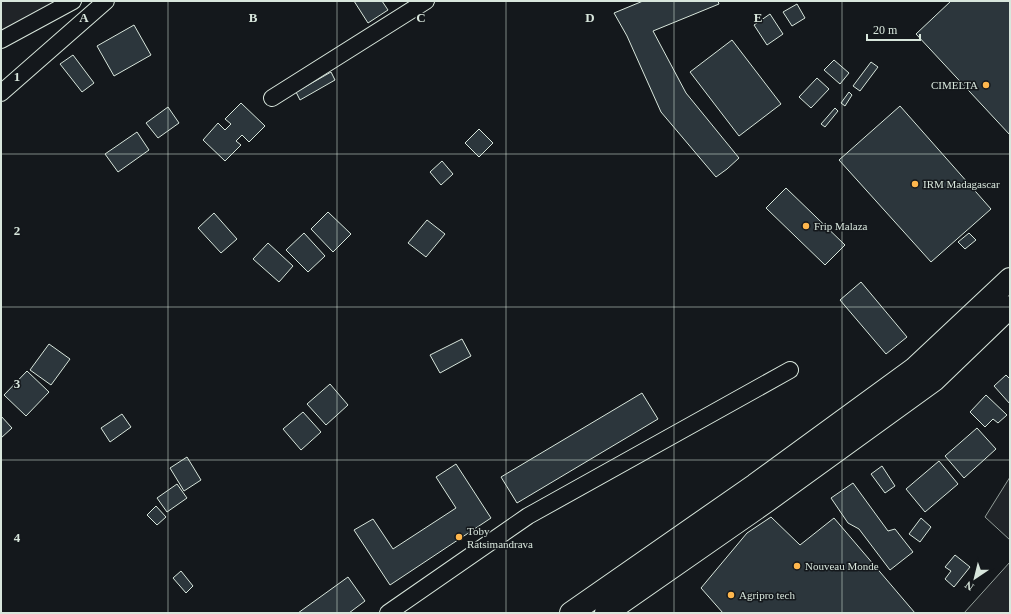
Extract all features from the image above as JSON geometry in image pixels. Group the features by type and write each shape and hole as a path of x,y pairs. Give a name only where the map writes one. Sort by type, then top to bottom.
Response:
{"main road":[{"path":"571,613 755,485 914,369 1010,279"},
{"path":"606,613 764,503 934,380 1010,307"}],"street":[{"path":"1,40 74,1"},
{"path":"272,98 426,1"},
{"path":"1,93 108,2"},
{"path":"388,613 528,516 790,370"}],"shaded area":[{"path":"1,1 73,1 1,41"},
{"path":"1010,477 1010,540 985,517"},
{"path":"1010,562 1010,613 964,613"}],"building":[{"path":"354,1 382,1 388,10 368,23"},
{"path":"643,1 718,1 719,4 653,31 686,93 739,158 716,177 661,112 627,36 614,13"},
{"name":"CIMELTA","path":"951,1 1010,1 1010,135 916,34"},
{"path":"797,4 805,18 792,26 783,12"},
{"path":"770,14 783,34 767,45 754,25"},
{"path":"134,25 151,55 114,76 97,46"},
{"path":"732,40 781,104 739,136 690,72"},
{"path":"73,55 94,83 82,92 60,64"},
{"path":"834,60 849,73 840,84 824,70"},
{"path":"871,62 878,67 860,91 853,86"},
{"path":"331,72 335,80 300,100 296,92"},
{"path":"817,78 829,89 811,108 799,97"},
{"path":"849,92 852,95 845,106 841,103"},
{"path":"241,103 265,126 249,142 242,135 236,141 241,145 225,161 203,140 218,123 225,130 231,124 225,119"},
{"name":"IRM Madagascar","path":"900,106 991,209 931,262 839,160"},
{"path":"168,107 179,123 158,138 146,123"},
{"path":"835,108 838,111 825,127 821,124"},
{"path":"479,129 493,143 479,157 465,143"},
{"path":"137,132 149,150 118,172 105,154"},
{"path":"442,161 453,174 441,185 430,172"},
{"name":"Frip Malaza","path":"786,188 845,245 825,265 766,208"},
{"path":"328,212 351,234 333,252 311,229"},
{"path":"214,213 237,239 221,253 198,228"},
{"path":"427,220 445,234 426,257 408,243"},
{"path":"304,233 325,256 308,272 286,250"},
{"path":"969,233 976,240 965,249 958,242"},
{"path":"268,243 293,266 279,282 253,259"},
{"path":"861,282 907,337 886,354 840,300"},
{"path":"462,339 471,356 440,373 430,355"},
{"path":"49,344 70,359 51,385 30,370"},
{"path":"27,371 49,392 26,416 4,395"},
{"path":"1006,375 1010,379 1010,404 994,386"},
{"path":"330,384 348,405 326,425 307,404"},
{"path":"642,393 658,419 517,503 501,477"},
{"path":"986,395 1007,415 998,423 993,419 985,427 970,412"},
{"path":"303,412 321,432 301,450 283,429"},
{"path":"122,414 131,427 110,442 101,428"},
{"path":"1,416 12,428 1,438"},
{"path":"977,428 996,449 964,478 945,456"},
{"path":"187,457 201,480 184,491 170,468"},
{"path":"939,461 958,484 925,512 906,489"},
{"path":"456,464 491,518 390,585 354,530 373,519 393,549 456,508 436,477"},
{"path":"882,466 895,486 885,493 871,474"},
{"path":"853,483 888,531 895,529 913,552 890,570 859,529 848,523 831,498"},
{"path":"177,484 187,498 167,512 157,498"},
{"path":"156,506 166,517 157,525 147,515"},
{"name":"Nouveau Monde","path":"771,517 800,545 834,518 915,613 723,613 701,588 747,533"},
{"path":"921,518 931,527 920,542 909,534"},
{"path":"955,555 970,567 954,587 945,579 951,571 945,567"},
{"path":"181,571 193,586 186,593 173,578"},
{"path":"348,577 365,601 349,613 298,613"}],"place":[{"name":"CIMELTA","path":"986,85"},
{"name":"IRM Madagascar","path":"915,184"},
{"name":"Frip Malaza","path":"806,226"},
{"name":"Toby Ratsimandrava","path":"459,537"},
{"name":"Nouveau Monde","path":"797,566"},
{"name":"Agripro tech","path":"731,595"}]}
